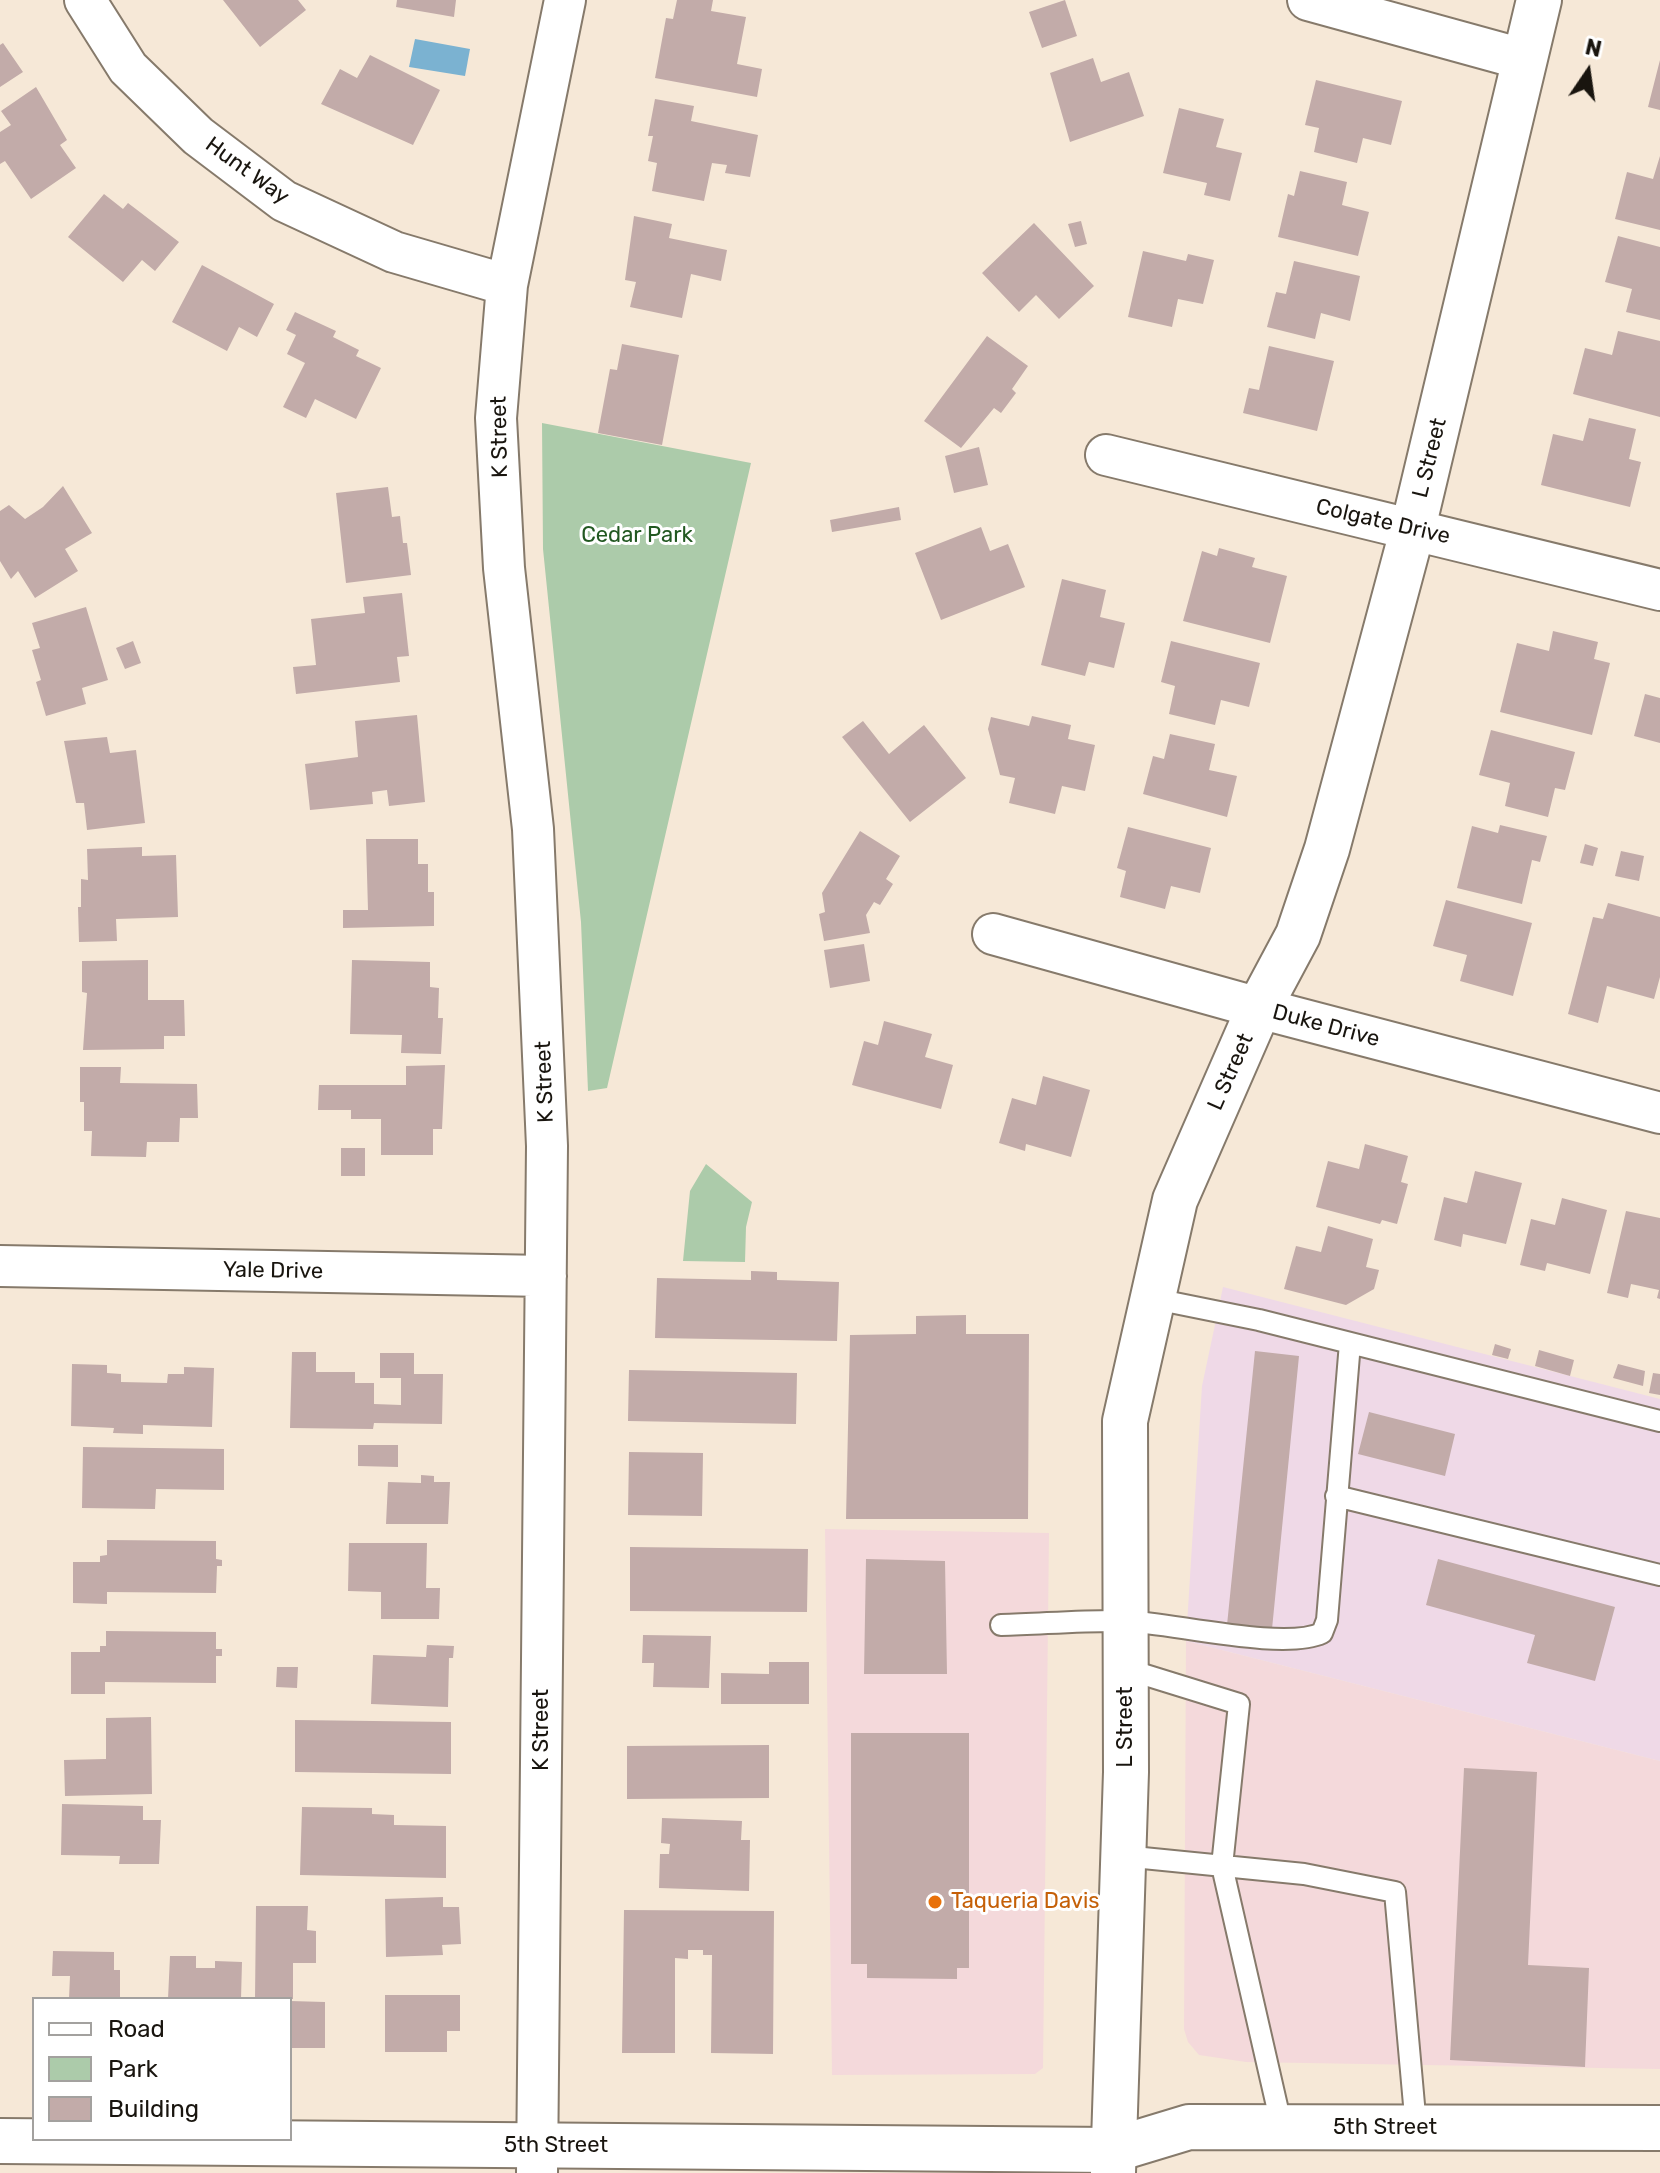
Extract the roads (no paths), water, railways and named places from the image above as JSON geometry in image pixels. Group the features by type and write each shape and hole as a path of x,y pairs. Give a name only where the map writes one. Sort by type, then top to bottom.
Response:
{"street":[{"name":"Hunt Way","path":"85,0 128,68 198,136 284,201 394,252 507,285"},
{"name":"K Street","path":"538,2160 547,1146 533,829 504,568 496,418 507,285 565,0"},
{"path":"1308,0 1526,60"},
{"name":"L Street","path":"1113,2162 1123,1856 1125,1421 1150,1298 1175,1200 1259,1008 1298,935 1327,849 1413,528 1539,0"},
{"name":"Colgate Drive","path":"1106,455 1660,590"},
{"name":"Duke Drive","path":"993,934 1259,1008 1660,1113"},
{"name":"Yale Drive","path":"0,1266 546,1276"},
{"name":"5th Street","path":"1113,2162 1189,2127 1660,2128"},
{"name":"5th Street","path":"0,2141 538,2160 1113,2162 1157,2173"}],"lane":[{"path":"1150,1298 1350,1343 1660,1421"},
{"path":"1001,1625 1126,1621 1272,1637 1310,1639 1322,1633 1327,1620 1350,1343"},
{"path":"1336,1496 1660,1575"},
{"path":"1126,1669 1239,1704 1222,1866 1282,2128"},
{"path":"1123,1856 1304,1874 1395,1892 1416,2127"}],"water":[{"path":"415,39 470,49 465,76 409,67"}],"place":[{"name":"Taqueria Davis","path":"935,1902"}],"park label":[{"name":"Cedar Park","path":"637,536"}]}
